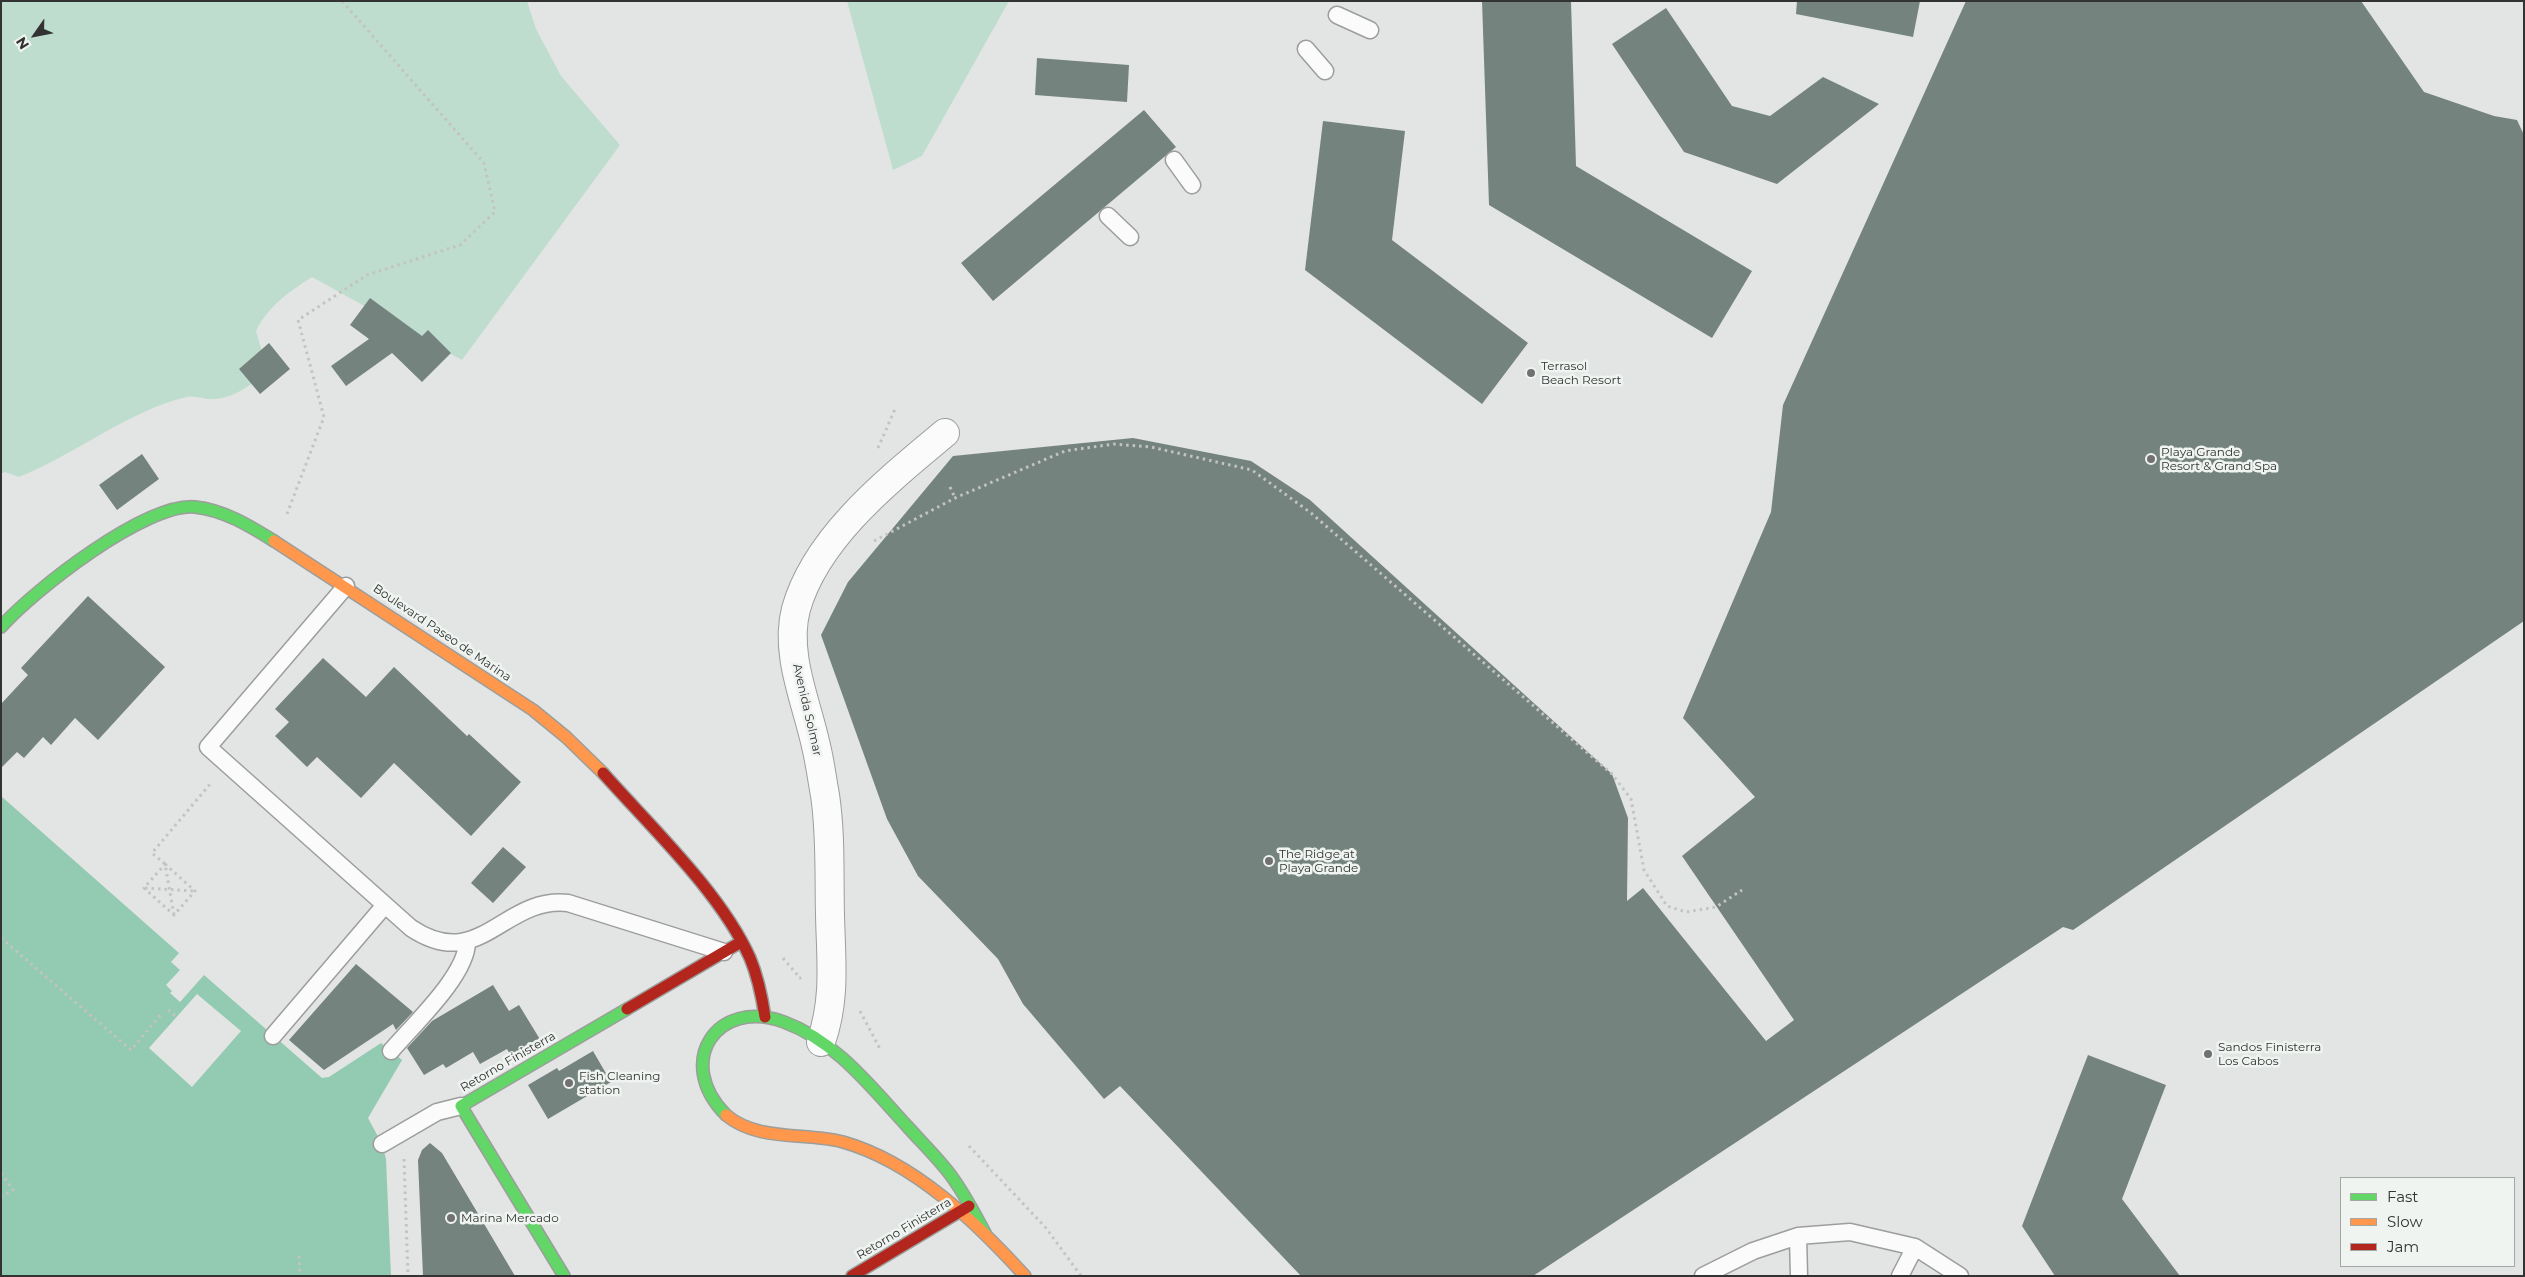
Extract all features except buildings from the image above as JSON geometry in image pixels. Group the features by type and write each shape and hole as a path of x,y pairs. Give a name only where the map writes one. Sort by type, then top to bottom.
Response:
{"street":[{"name":"Avenida Solmar","path":"821,1042 828,1020 833,983 830,840 816,747 794,648 796,611 808,578 827,547 885,485 945,433"},
{"name":"Boulevard Paseo de Marina","path":"1,627 25,602 109,542 148,518 178,508 203,507 226,514 346,586 556,727 594,764 691,873 716,905 740,942 758,979 764,998 764,1017"},
{"name":"Retorno Finisterra","path":"564,1276 461,1106 740,942"},
{"path":"964,1209 947,1170 860,1075 821,1042 800,1030 764,1017 747,1017 732,1022 717,1032 706,1044 701,1059 701,1075 707,1093 719,1109 735,1122 756,1130 835,1140 877,1155 964,1209 1025,1276"},
{"name":"Retorno Finisterra","path":"852,1276 964,1209"}],"lane":[{"path":"1337,15 1370,30"},
{"path":"1306,49 1325,71"},
{"path":"1174,160 1192,185"},
{"path":"1108,216 1130,237"},
{"path":"346,586 208,747 385,906 425,937 439,942 467,942 527,909 554,902 568,903 724,952"},
{"path":"273,1036 385,906"},
{"path":"391,1051 456,975 465,959 467,942"},
{"path":"382,1144 436,1112 461,1106"},
{"path":"1702,1276 1753,1251 1798,1236 1850,1232 1915,1247 1960,1276"},
{"path":"1798,1236 1799,1276"},
{"path":"1900,1276 1915,1247"}],"path":[{"path":"293,497 324,417 298,320 367,275 460,246 495,212 484,163 342,1"},
{"path":"875,456 895,409"},
{"path":"870,543 955,498 1065,451 1114,444 1151,447 1252,470 1311,513 1612,774 1631,799 1644,870 1667,906 1686,912 1716,906 1742,890"},
{"path":"950,487 955,498"},
{"path":"195,891 152,853 227,764"},
{"path":"144,888 165,864"},
{"path":"165,864 174,915"},
{"path":"144,888 195,891"},
{"path":"144,888 174,915"},
{"path":"174,915 195,891"},
{"path":"1,938 130,1050 163,1012"},
{"path":"782,956 800,978 805,973"},
{"path":"858,1007 877,1046 884,1053"},
{"path":"168,1010 177,1017"},
{"path":"965,1140 1046,1228 1081,1276"},
{"path":"404,1162 408,1276"},
{"path":"1,1173 12,1190 1,1197"},
{"path":"299,1256 300,1276"}],"shaded area":[{"path":"1,1 527,1 536,29 561,76 620,145 462,360 312,277 280,300 261,322 256,331 265,362 264,374 247,387 235,394 221,398 187,397 165,403 123,422 40,468 19,477 5,472 1,474"},
{"path":"847,1 1009,1 922,156 893,170"},
{"path":"1,796 179,953 171,962 180,970 166,985 172,991 170,993 180,1002 204,975 322,1078 329,1077 381,1043 402,1060 368,1118 382,1144 386,1159 391,1276 1,1276"}],"pier":[{"path":"197,994 241,1031 192,1087 149,1048"}],"traffic: fast":[{"path":"1,627 38,592 92,552 120,533 174,509 195,507 216,511 246,524 274,541"},
{"path":"564,1276 461,1106 627,1009"},
{"path":"726,1115 711,1095 704,1075 704,1056 710,1040 722,1027 739,1019 760,1017 784,1022 803,1030 852,1066 936,1157 961,1191 985,1233"}],"traffic: slow":[{"path":"274,541 533,710 566,737 603,773"},
{"path":"726,1115 739,1124 767,1133 843,1142 869,1151 895,1164 943,1197 986,1236 1025,1276"}],"traffic: jam":[{"path":"603,773 684,861 722,909 750,958 759,987 765,1017"},
{"path":"627,1009 741,942"},
{"path":"852,1276 969,1206"}],"place":[{"name":"Terrasol Beach Resort","path":"1531,373"},
{"name":"Playa Grande Resort & Grand Spa","path":"2151,459"},
{"name":"The Ridge at Playa Grande","path":"1269,861"},
{"name":"Sandos Finisterra Los Cabos","path":"2208,1054"},
{"name":"Fish Cleaning station","path":"569,1083"},
{"name":"Marina Mercado","path":"451,1218"}]}
